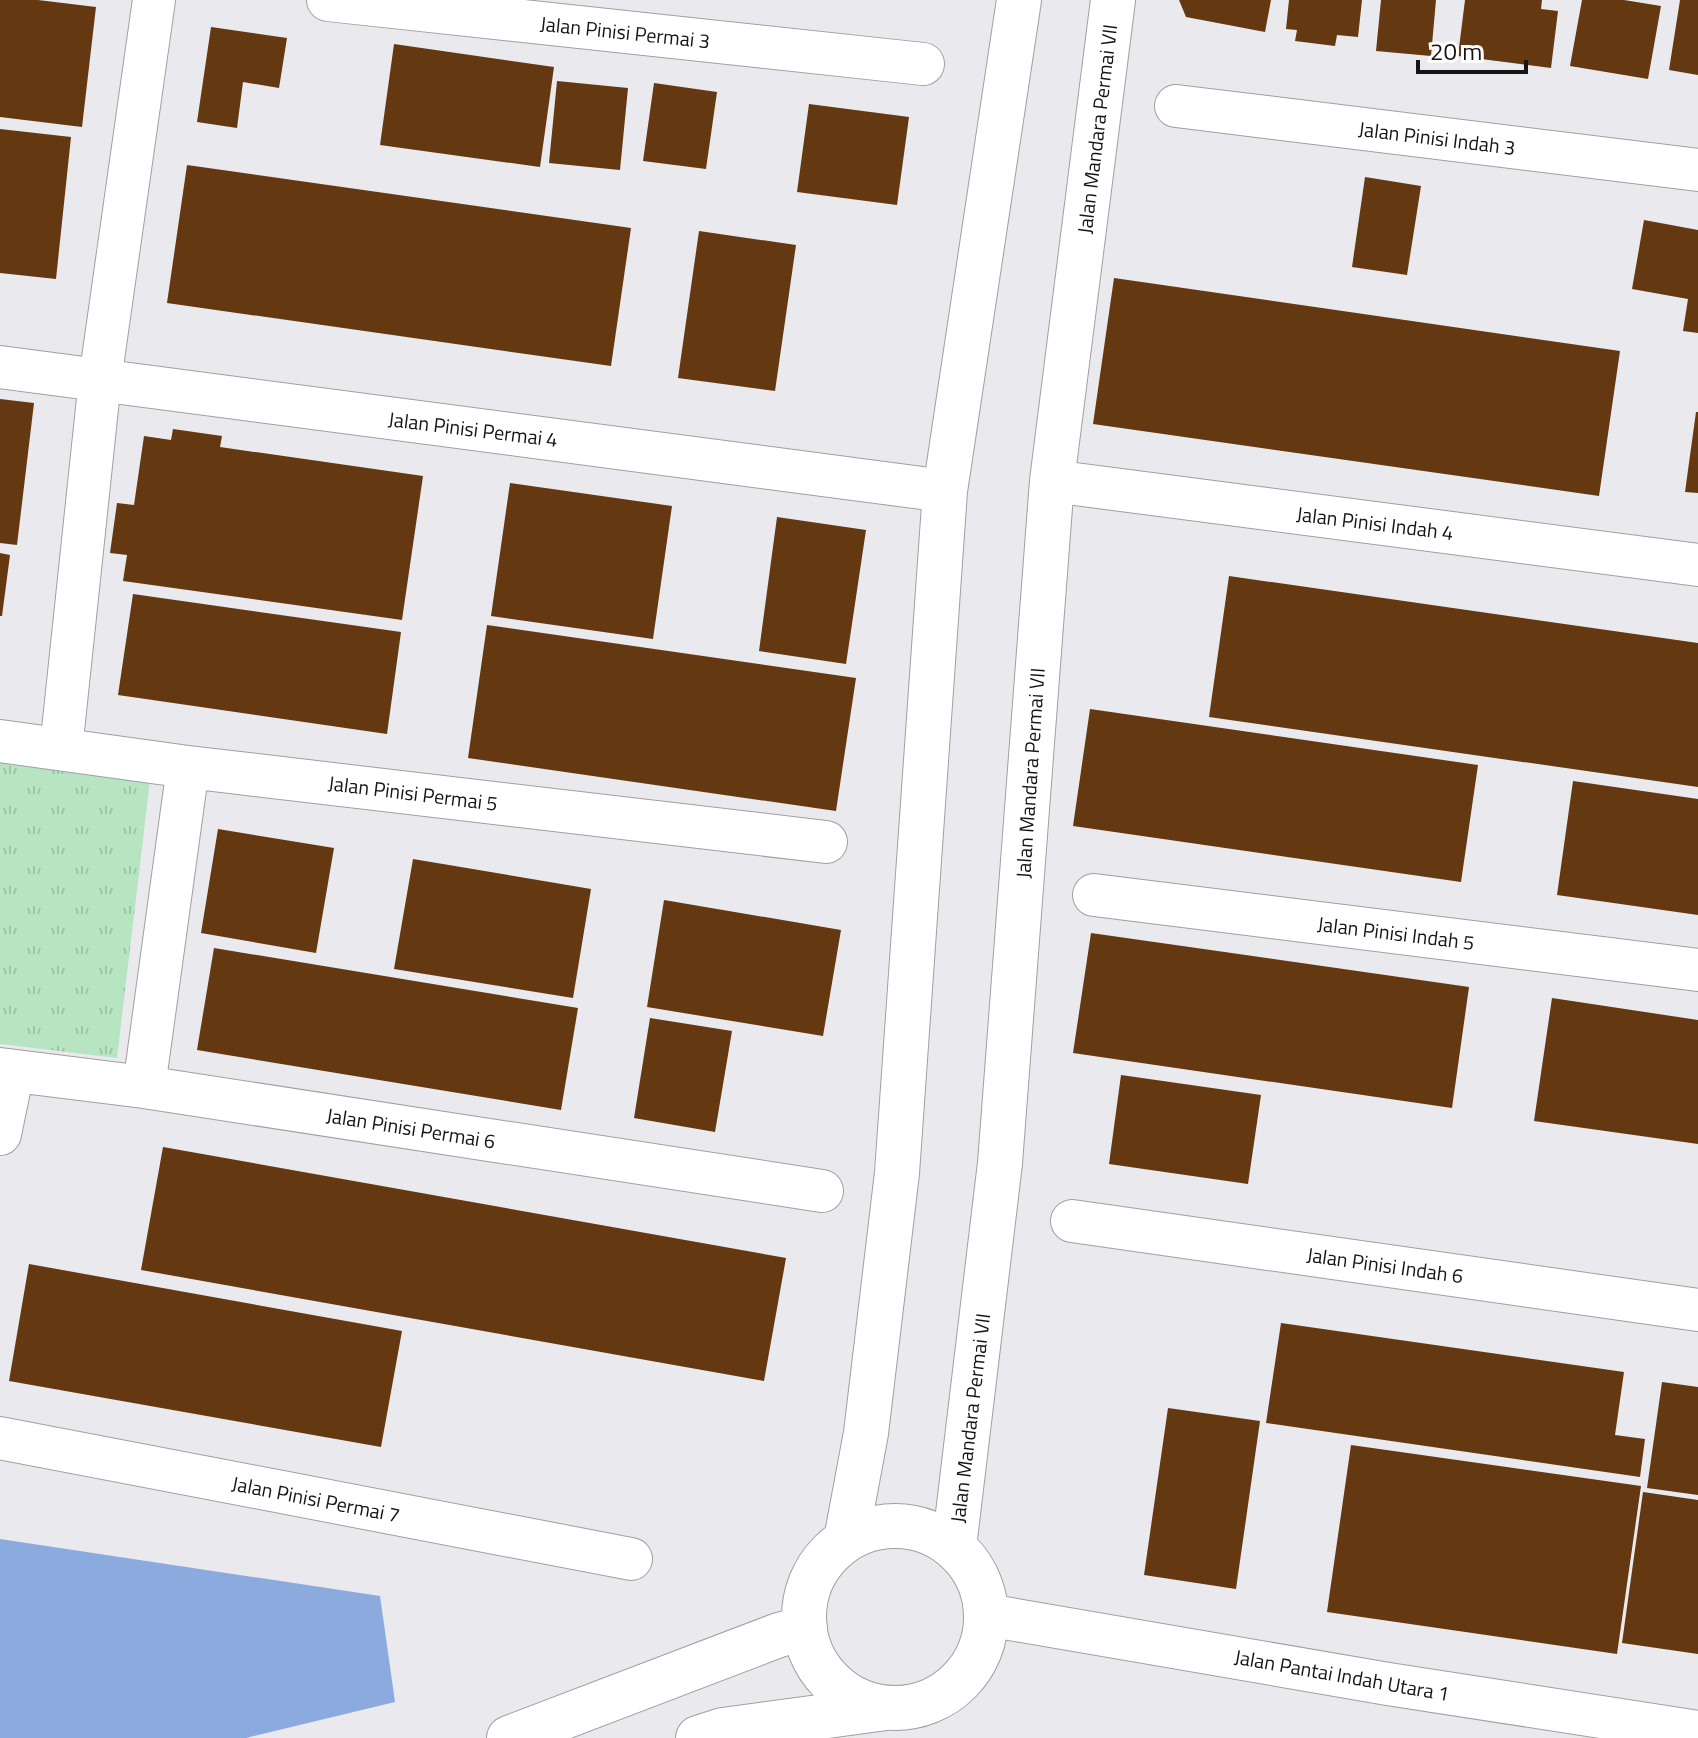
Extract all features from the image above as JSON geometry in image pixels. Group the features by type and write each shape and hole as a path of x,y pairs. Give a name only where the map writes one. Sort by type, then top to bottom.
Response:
{"main road":[{"path":"846,1540 866,1433 897,1173 945,491 1019,0"},
{"name":"Jalan Mandara Permai VII","path":"954,1547 1000,1163 1052,481 1113,0"},
{"path":"698,1738 723,1730 917,1706 944,1695 966,1676 982,1647 987,1615 978,1578 968,1561 954,1547 929,1532 901,1526 872,1529 846,1540 819,1566 805,1601 805,1628 811,1652 823,1674 842,1691 864,1703 888,1708"},
{"path":"509,1738 779,1635 805,1628"}],"street":[{"path":"61,749 100,380 154,0"},
{"name":"Jalan Pinisi Permai 3","path":"328,0 923,64"},
{"name":"Jalan Pinisi Indah 3","path":"1176,106 1698,170"},
{"name":"Jalan Pinisi Permai 4","path":"0,367 945,491"},
{"name":"Jalan Pinisi Indah 4","path":"1052,481 1698,565"},
{"name":"Jalan Pinisi Permai 5","path":"0,741 188,767 826,842"},
{"path":"144,1087 188,767"},
{"name":"Jalan Pinisi Indah 5","path":"1094,895 1698,970"},
{"path":"0,1134 7,1070"},
{"name":"Jalan Pinisi Permai 6","path":"7,1070 144,1087 822,1191"},
{"name":"Jalan Pinisi Indah 6","path":"1072,1221 1698,1310"},
{"name":"Jalan Pinisi Permai 7","path":"0,1438 631,1559"},
{"name":"Jalan Pantai Indah Utara 1","path":"987,1615 1388,1684 1698,1732"}],"green space":[{"path":"0,754 151,772 117,1058 0,1044"}],"water":[{"path":"0,1539 380,1596 395,1702 246,1738 0,1738"}],"building":[{"path":"0,0 38,0 96,7 82,127 0,117"},
{"path":"1179,0 1271,0 1265,32 1186,17"},
{"path":"1289,0 1362,0 1358,37 1337,35 1335,46 1295,41 1297,30 1286,29"},
{"path":"1381,0 1436,0 1431,56 1376,51"},
{"path":"1465,0 1542,0 1541,9 1558,11 1551,68 1458,56"},
{"path":"1582,0 1624,0 1661,6 1648,79 1570,66"},
{"path":"1680,0 1698,0 1698,75 1669,70"},
{"path":"211,27 287,38 279,88 243,82 237,128 197,122"},
{"path":"394,44 554,67 540,167 380,145"},
{"path":"557,81 628,88 620,170 549,163"},
{"path":"654,83 717,92 706,169 643,161"},
{"path":"809,104 909,117 897,205 797,192"},
{"path":"0,129 71,137 56,279 0,273"},
{"path":"187,165 631,228 611,366 167,303"},
{"path":"1365,177 1421,186 1407,275 1352,267"},
{"path":"1644,220 1698,230 1698,333 1683,331 1688,299 1632,289"},
{"path":"699,231 796,245 775,391 678,378"},
{"path":"1114,278 1620,351 1599,496 1093,424"},
{"path":"0,399 34,403 17,545 0,543"},
{"path":"1698,412 1698,493 1685,492"},
{"path":"173,429 222,436 220,447 423,476 402,620 123,581 127,555 110,553 117,503 134,505 144,436 171,440"},
{"path":"510,483 672,506 653,639 491,616"},
{"path":"777,517 866,530 846,664 759,651"},
{"path":"0,553 10,555 2,616 0,616"},
{"path":"1229,576 1698,643 1698,787 1209,717"},
{"path":"133,594 401,632 387,734 118,695"},
{"path":"487,625 856,678 836,811 468,758"},
{"path":"1090,709 1478,765 1461,882 1073,826"},
{"path":"1573,781 1698,799 1698,915 1557,895"},
{"path":"218,829 334,848 316,953 201,933"},
{"path":"413,859 591,889 573,998 394,969"},
{"path":"664,900 841,930 823,1036 647,1007"},
{"path":"1091,933 1469,987 1452,1108 1073,1053"},
{"path":"214,948 578,1008 561,1110 197,1050"},
{"path":"1552,998 1698,1020 1698,1144 1534,1121"},
{"path":"650,1018 732,1031 715,1132 634,1118"},
{"path":"1121,1075 1261,1095 1248,1184 1109,1164"},
{"path":"163,1147 786,1258 764,1381 141,1270"},
{"path":"29,1264 402,1331 381,1447 9,1381"},
{"path":"1281,1323 1624,1372 1615,1435 1645,1439 1640,1477 1266,1423"},
{"path":"1662,1382 1698,1387 1698,1495 1647,1488"},
{"path":"1168,1408 1260,1421 1236,1589 1144,1575"},
{"path":"1351,1445 1641,1486 1617,1654 1327,1612"},
{"path":"1643,1492 1698,1500 1698,1654 1622,1643"}]}
